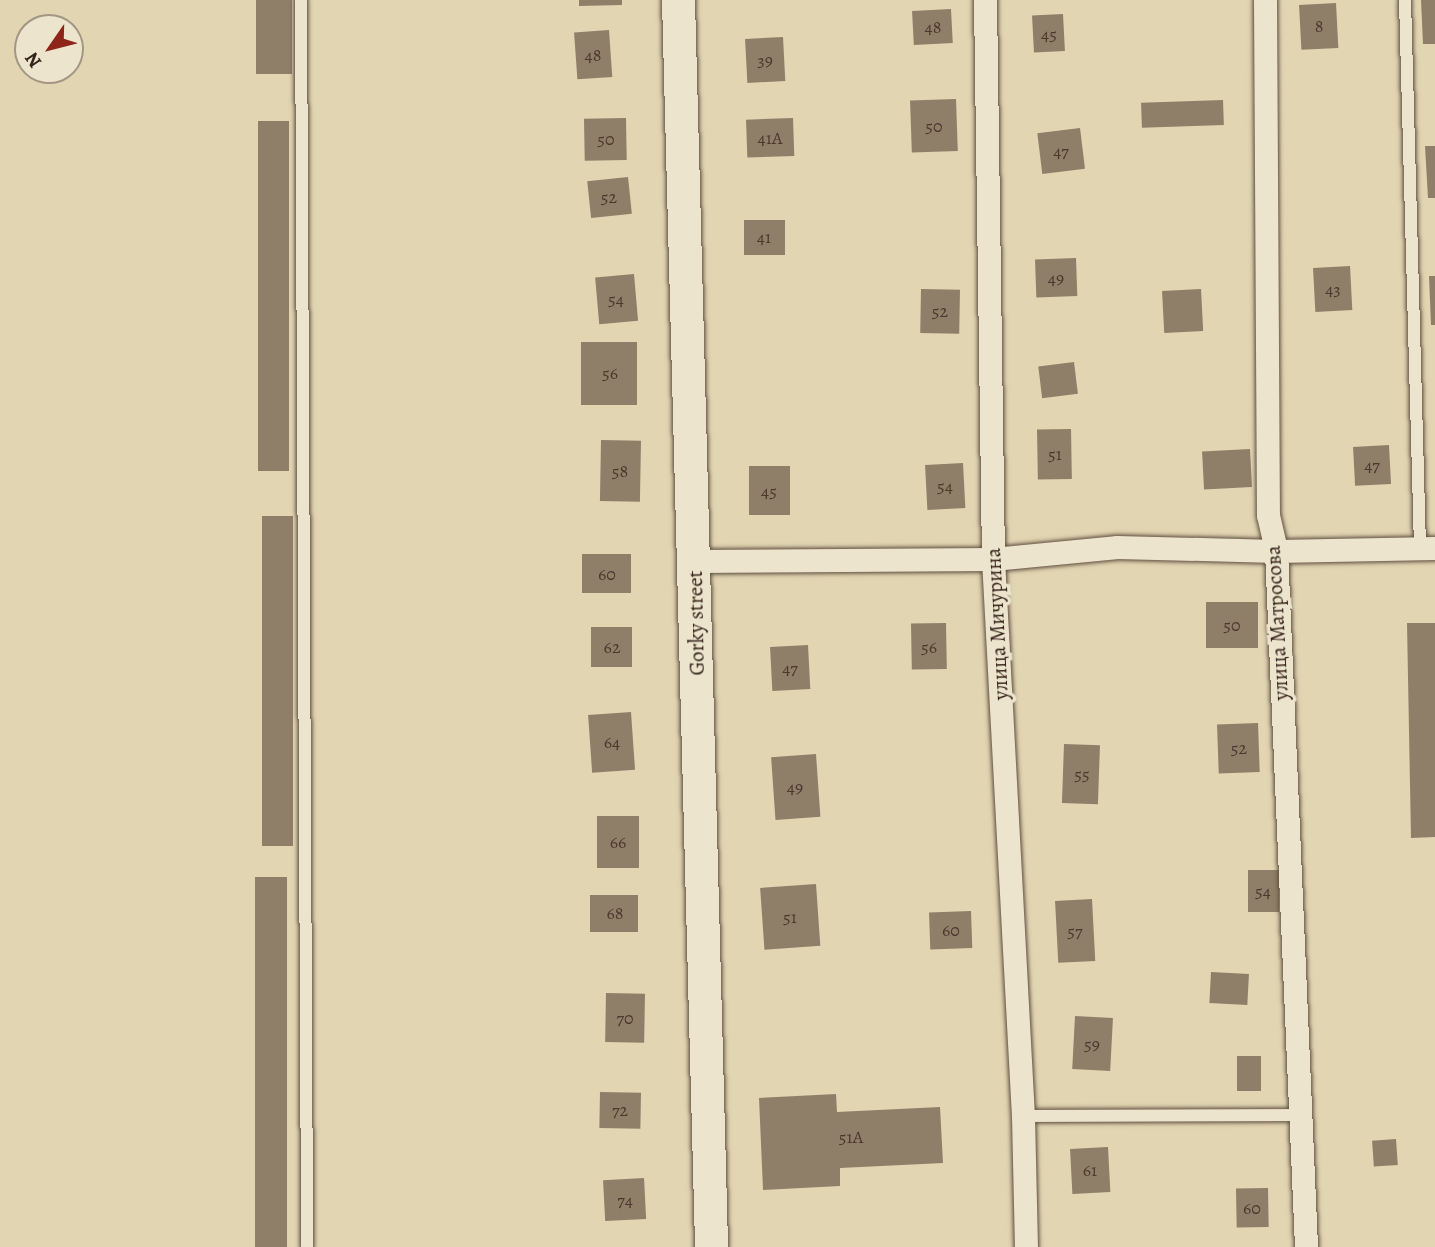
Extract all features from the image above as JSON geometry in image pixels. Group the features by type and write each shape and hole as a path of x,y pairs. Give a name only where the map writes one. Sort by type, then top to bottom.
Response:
{"main road":[{"name":"Gorky street","path":"678,0 695,561 711,1247"}],"street":[{"name":"улица Мичурина","path":"985,0 993,559 1023,1116 1026,1247"},
{"name":"улица Матросова","path":"1265,0 1268,515 1276,551 1306,1247"},
{"path":"695,561 993,559 1117,547 1276,551 1427,548"}],"lane":[{"path":"301,0 307,1247"},
{"path":"1405,0 1427,548"},
{"path":"1023,1116 1300,1115"}],"building":[{"path":"256,0 292,0 292,74 256,74"},
{"path":"579,0 622,0 622,5 579,6"},
{"path":"1421,0 1435,0 1435,44 1423,44"},
{"path":"1336,3 1338,48 1301,50 1299,5"},
{"path":"951,9 953,43 914,45 912,11"},
{"path":"1063,14 1065,51 1034,53 1032,16"},
{"path":"609,30 612,77 577,79 574,32"},
{"path":"783,37 785,81 747,83 745,39"},
{"path":"956,99 958,151 912,153 910,101"},
{"path":"1223,100 1224,125 1142,128 1141,103"},
{"path":"626,118 627,160 585,161 584,119"},
{"path":"793,118 794,156 747,158 746,120"},
{"path":"258,121 289,121 289,471 258,471"},
{"path":"1080,128 1085,169 1042,174 1037,133"},
{"path":"1425,146 1435,146 1435,198 1428,198"},
{"path":"628,177 632,214 591,218 587,181"},
{"path":"744,220 785,220 785,255 744,255"},
{"path":"1076,258 1077,296 1036,297 1035,259"},
{"path":"1350,266 1352,310 1315,312 1313,268"},
{"path":"634,274 638,321 599,324 595,277"},
{"path":"1429,276 1435,276 1435,325 1431,325"},
{"path":"921,289 960,290 959,334 920,333"},
{"path":"1201,289 1203,331 1164,333 1162,291"},
{"path":"581,342 637,342 637,405 581,405"},
{"path":"1074,362 1078,394 1042,398 1038,366"},
{"path":"1071,429 1072,479 1038,480 1037,430"},
{"path":"601,440 641,441 640,502 600,501"},
{"path":"1389,445 1391,484 1355,486 1353,447"},
{"path":"1250,449 1252,487 1204,489 1202,452"},
{"path":"963,463 965,508 927,510 925,465"},
{"path":"749,466 790,466 790,515 749,515"},
{"path":"262,516 293,516 293,846 262,846"},
{"path":"582,554 631,554 631,593 582,593"},
{"path":"1206,602 1258,602 1258,648 1206,648"},
{"path":"946,623 947,669 912,670 911,624"},
{"path":"1407,623 1435,623 1435,837 1411,838"},
{"path":"591,627 632,627 632,667 591,667"},
{"path":"808,645 810,689 772,691 770,647"},
{"path":"631,712 635,770 592,773 588,715"},
{"path":"1258,723 1260,772 1219,773 1217,724"},
{"path":"1064,744 1100,745 1098,804 1062,803"},
{"path":"816,754 820,817 776,820 771,757"},
{"path":"597,816 639,816 639,868 597,868"},
{"path":"1248,870 1279,870 1279,912 1248,912"},
{"path":"255,877 287,877 287,1247 255,1247"},
{"path":"816,884 820,946 764,950 760,888"},
{"path":"590,895 638,895 638,932 590,932"},
{"path":"1092,899 1095,961 1058,963 1055,901"},
{"path":"971,911 972,948 930,949 929,912"},
{"path":"1211,972 1249,974 1247,1005 1209,1003"},
{"path":"606,993 645,994 644,1043 605,1042"},
{"path":"1075,1016 1113,1018 1110,1071 1072,1069"},
{"path":"1237,1056 1261,1056 1261,1091 1237,1091"},
{"path":"600,1092 641,1093 640,1129 599,1128"},
{"path":"836,1094 837,1112 940,1107 943,1163 840,1168 840,1186 763,1190 759,1098"},
{"path":"1396,1139 1398,1165 1374,1167 1372,1141"},
{"path":"1108,1147 1110,1192 1072,1194 1070,1149"},
{"path":"644,1178 646,1219 605,1221 603,1180"},
{"path":"1268,1188 1269,1227 1237,1228 1236,1189"}]}
